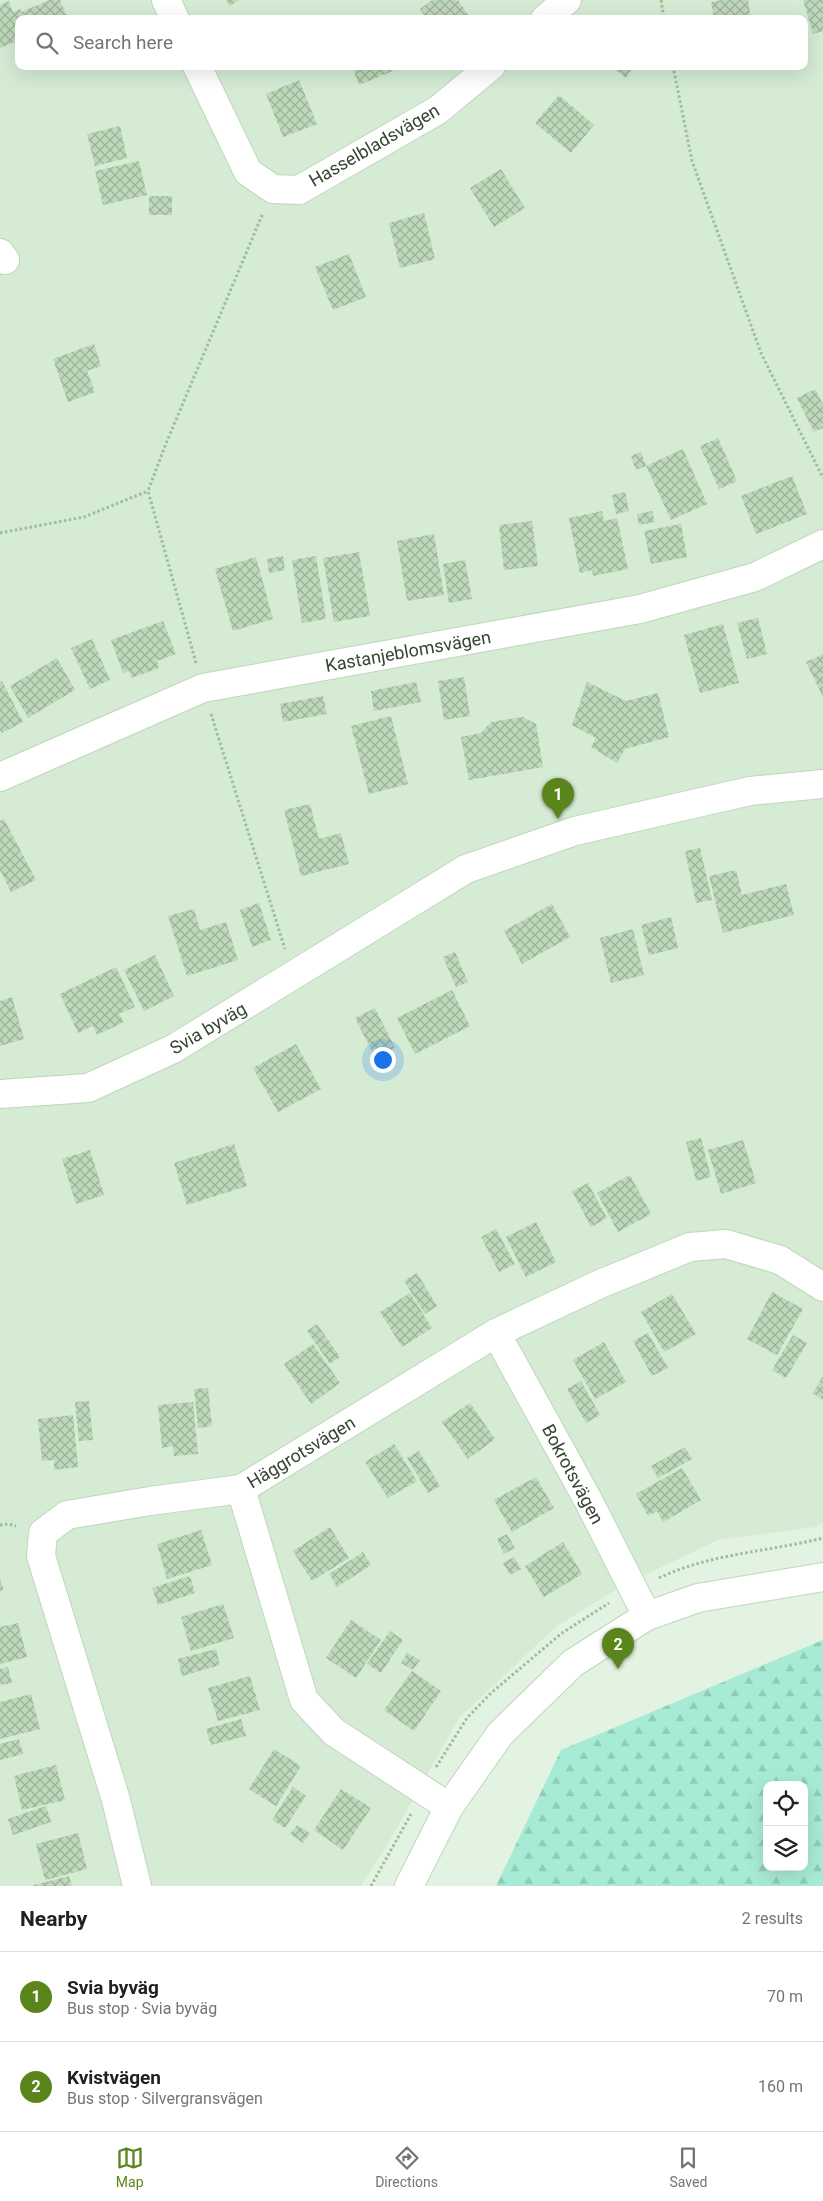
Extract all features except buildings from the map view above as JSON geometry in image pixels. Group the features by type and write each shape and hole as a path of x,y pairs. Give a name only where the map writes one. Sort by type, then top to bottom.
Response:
{"street":[{"path":"166,0 173,15"},
{"path":"550,15 567,0"},
{"path":"199,70 248,172 273,189"},
{"name":"Hasselbladsvägen","path":"273,189 299,190 438,110 485,70"},
{"name":"Kastanjeblomsvägen","path":"0,777 203,688 640,609 755,577 823,544"},
{"name":"Svia byväg","path":"0,1094 88,1088 174,1049 466,869 575,831 750,790 823,784"},
{"name":"Häggrotsvägen","path":"137,1886 116,1800 41,1556 43,1533 66,1515 150,1500 241,1489 496,1333 600,1284 690,1247 726,1244 780,1260 823,1287"},
{"name":"Bokrotsvägen","path":"496,1333 588,1500 647,1616"},
{"path":"241,1489 304,1700 334,1732 449,1807"},
{"path":"409,1886 449,1807 500,1734 574,1663 647,1616 698,1598 823,1577"}],"path":[{"path":"660,0 663,15"},
{"path":"674,70 692,161 761,353 823,478"},
{"path":"273,189 165,446 148,491 203,688 294,976"},
{"path":"0,533 84,516 148,491"}],"shaded area":[{"path":"0,0 823,0 823,1523 815,1527 718,1540 620,1587 557,1626 460,1717 386,1847 361,1886 0,1886"}],"green space":[{"path":"823,1640 823,1886 496,1886 561,1750"}],"place":[{"name":"Svia byväg","path":"558,819"},
{"name":"Kvistvägen","path":"618,1669"}]}
